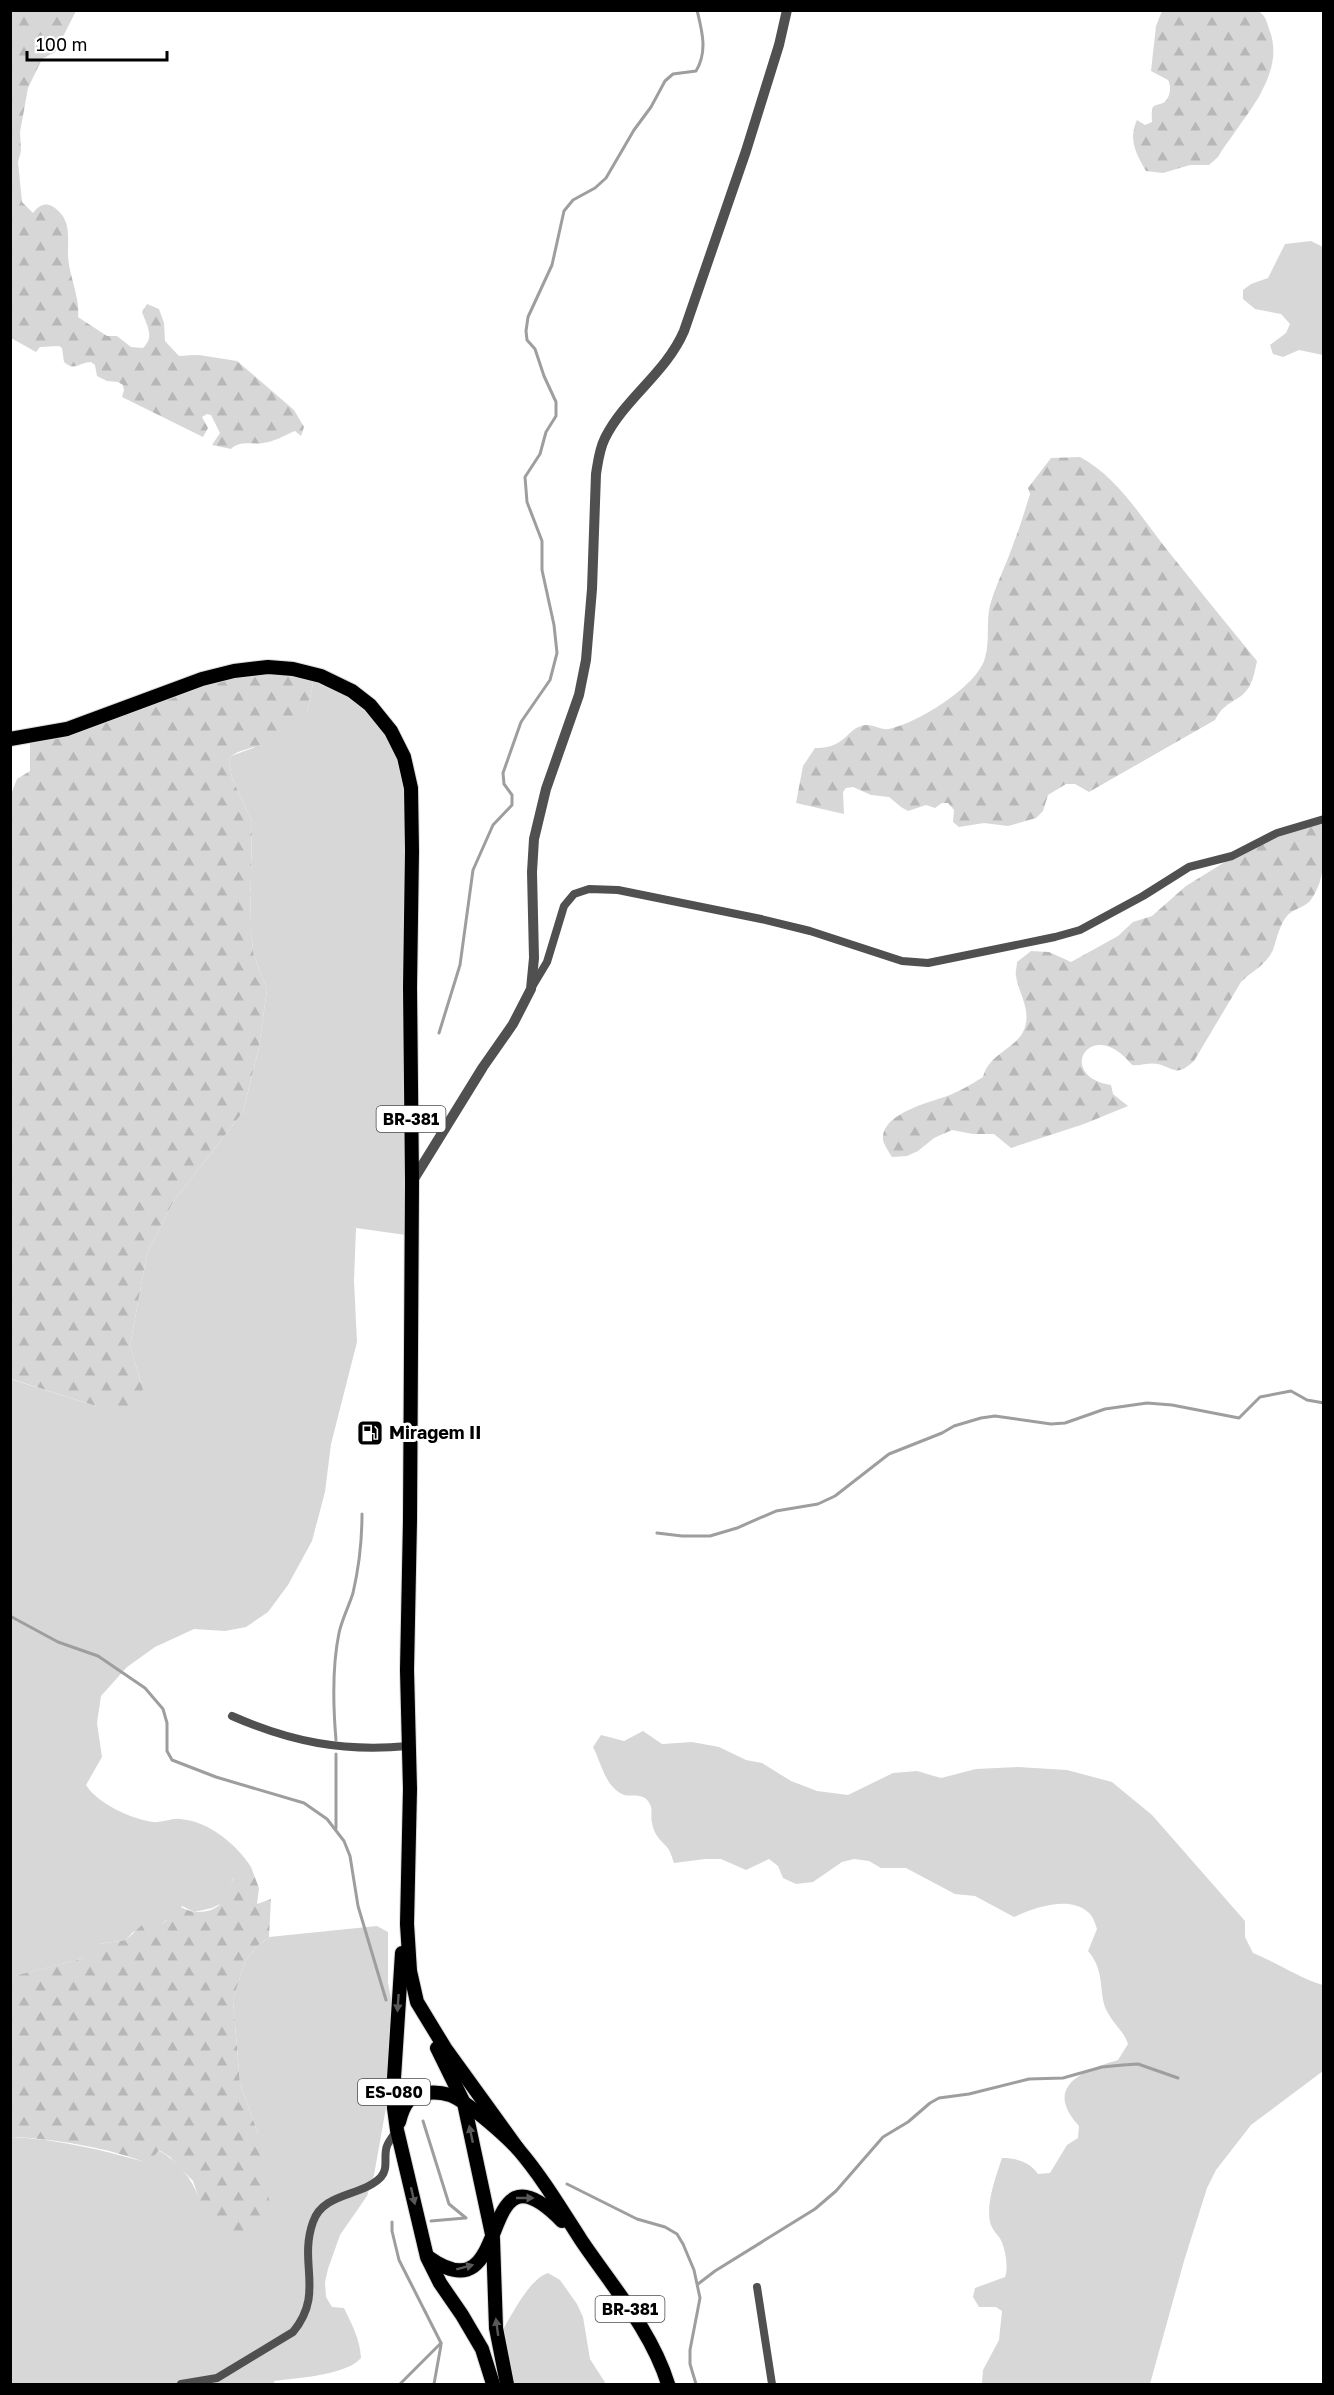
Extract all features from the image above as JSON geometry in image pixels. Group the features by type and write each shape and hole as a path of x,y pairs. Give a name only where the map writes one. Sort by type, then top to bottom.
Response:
{"main road":[{"name":"BR-381","path":"10,739 67,729 202,679 234,671 268,667 293,669 321,676 352,691 370,705 391,731 404,757 411,788 412,1182 411,1508 407,1670 410,1789 406,1924 410,1971 417,2002"},
{"name":"ES-080","path":"406,1924 401,1961 394,2078 397,2130 428,2256 440,2283 482,2349 493,2385"},
{"name":"ES-080","path":"417,2002 464,2103 493,2239 496,2328 507,2385"},
{"path":"417,2002 445,2048 518,2149"},
{"path":"397,2130 403,2107 410,2098 422,2093 436,2092 450,2095 464,2103"},
{"name":"BR-381","path":"464,2103 518,2149 561,2207 632,2312 656,2353 668,2385"},
{"name":"BR-381","path":"428,2256 441,2266 452,2270 465,2269 476,2264 493,2239 503,2208 512,2199 524,2196 537,2199 548,2206 581,2239"}],"street":[{"path":"531,989 534,958 532,872 534,839 546,789 579,695 586,660 592,597 596,474 599,456 605,438 615,421 664,365 678,345 684,331 746,151 779,45 787,10"},
{"path":"412,1182 483,1067 513,1024 547,962 564,906 574,894 589,889 618,890 761,919 810,931 902,961 928,963 1080,930 1143,896 1189,867 1239,853 1277,833 1323,819"},
{"path":"232,1716 270,1732 325,1745 375,1749 408,1746"},
{"path":"182,2385 217,2378 293,2332 299,2325 310,2302 307,2250 314,2219 326,2204 334,2199 380,2178 386,2166 386,2146 397,2130"},
{"path":"757,2287 772,2385"}],"green space":[{"path":"11,10 76,11 55,52 42,59 28,88 20,132 21,151 18,162 22,202 33,213 41,205 52,206 64,218 67,225 68,257 77,298 78,317 107,336 117,336 131,347 143,348 149,340 149,335 142,312 147,304 159,309 164,323 165,341 179,356 199,355 237,361 294,410 304,427 301,436 295,431 271,441 242,444 231,449 212,445 220,433 211,415 207,414 202,417 208,428 203,437 122,397 123,385 97,376 95,365 91,362 71,366 64,362 62,348 59,346 40,347 36,352 11,338"},
{"path":"1162,11 1258,11 1266,21 1273,46 1272,63 1267,80 1249,112 1218,157 1209,165 1190,165 1163,173 1146,171 1136,152 1133,140 1137,120 1145,125 1152,122 1153,107 1163,103 1170,93 1168,80 1151,71 1156,26"},
{"path":"1311,241 1323,247 1323,355 1299,350 1283,357 1273,354 1270,345 1286,333 1290,324 1281,314 1255,309 1243,299 1243,290 1251,284 1268,278 1285,244"},
{"path":"1080,457 1105,475 1126,497 1257,661 1252,682 1243,695 1225,707 1215,720 1089,792 1075,784 1066,784 1048,795 1043,811 1036,818 1008,826 984,823 959,827 953,822 954,810 948,803 942,803 935,808 926,805 908,811 889,797 871,795 853,787 846,788 843,792 844,814 796,803 803,766 815,748 834,745 861,726 870,725 889,729 914,720 943,703 978,672 986,654 991,602 1030,494 1028,488 1051,458"},
{"path":"267,671 314,678 307,713 298,729 281,738 238,752 231,756 229,761 232,778 252,822 250,927 254,956 267,989 259,1047 243,1112 173,1202 147,1253 130,1346 143,1389 133,1407 96,1406 11,1379 10,797 17,779 30,771 30,742 200,685"},
{"path":"314,678 368,706 397,746 406,780 406,1235 356,1228 354,1281 357,1342 331,1444 325,1492 312,1541 288,1585 268,1612 246,1627 225,1631 194,1629 155,1647 127,1667 101,1696 97,1723 102,1757 86,1785 91,1792 115,1809 144,1820 156,1822 180,1819 212,1829 238,1850 251,1867 233,1879 222,1903 212,1908 194,1912 182,1906 162,1924 133,1932 126,1940 99,1944 85,1958 11,1977 10,1379 96,1406 143,1389 130,1346 147,1253 173,1202 243,1112 259,1047 267,989 254,956 250,927 252,822 232,778 229,761 231,756 253,748 307,713"},
{"path":"1323,821 1322,873 1316,892 1310,901 1284,920 1270,955 1263,964 1241,982 1194,1061 1188,1066 1176,1070 1158,1064 1132,1065 1117,1051 1103,1045 1092,1047 1085,1052 1082,1061 1084,1071 1094,1079 1111,1085 1113,1094 1128,1106 1084,1124 1011,1148 994,1134 973,1134 952,1130 934,1138 918,1151 907,1156 892,1157 883,1140 884,1131 890,1123 909,1110 954,1093 983,1077 986,1069 996,1057 1019,1038 1026,1025 1027,1017 1016,974 1017,962 1031,951 1049,952 1071,962 1118,936 1133,922 1152,916 1186,886 1233,857 1293,828"},
{"path":"643,1731 662,1744 692,1742 719,1747 746,1760 762,1763 791,1781 817,1791 848,1795 893,1773 917,1771 941,1778 976,1769 1018,1767 1067,1770 1112,1782 1152,1815 1245,1921 1245,1937 1253,1953 1323,1985 1323,2071 1251,2125 1216,2170 1207,2188 1184,2261 1150,2384 982,2383 983,2370 999,2340 1002,2311 996,2307 979,2307 973,2297 975,2288 1005,2277 1006,2273 1003,2245 992,2227 989,2215 992,2190 1002,2158 1031,2166 1038,2174 1050,2173 1067,2145 1078,2138 1079,2126 1069,2112 1065,2100 1066,2090 1081,2075 1118,2060 1128,2044 1105,2006 1098,1967 1088,1951 1097,1929 1088,1912 1071,1904 1061,1904 1041,1907 1014,1917 975,1896 955,1894 906,1868 881,1868 869,1861 854,1859 842,1862 813,1882 796,1884 783,1878 778,1866 769,1859 746,1870 721,1859 674,1863 669,1850 654,1830 651,1806 648,1801 645,1798 625,1795 616,1790 607,1780 593,1747 601,1735 624,1741"},
{"path":"251,1867 259,1888 257,1904 271,1899 269,1937 255,1948 245,1961 233,2000 240,2083 258,2134 271,2211 256,2236 237,2240 221,2236 206,2219 193,2181 170,2157 159,2150 148,2164 117,2153 81,2145 11,2137 10,1977 85,1958 86,1949 99,1944 126,1940 145,1922 162,1924 167,1920 166,1911 174,1905 193,1912 214,1909 223,1901 235,1877"},
{"path":"377,1926 388,1932 388,1983 395,2019 389,2091 374,2175 367,2196 340,2235 325,2282 326,2297 332,2307 344,2308 350,2320 361,2358 354,2364 333,2372 274,2381 275,2384 11,2384 11,2137 80,2146 148,2163 158,2150 183,2170 199,2198 258,2134 240,2083 233,2000 245,1961 255,1948 269,1937"},
{"path":"548,2273 560,2280 577,2304 583,2317 590,2359 606,2384 510,2384 502,2331 534,2282"}],"waterway":[{"path":"439,1033 460,965 473,870 493,825 512,805 512,795 504,784 503,773 521,722 550,680 557,653 554,625 542,570 542,541 527,502 525,477 540,454 546,432 556,416 556,402 535,349 527,340 528,317 552,265 564,211 573,200 595,188 606,178 665,81 673,74 696,71 703,48 697,10"},
{"path":"657,1533 710,1536 737,1528 776,1511 818,1504 835,1496 889,1454 954,1426 981,1418 995,1416 1051,1424 1065,1423 1105,1409 1147,1403 1172,1405 1239,1418 1260,1397 1291,1391 1307,1400 1324,1403"},
{"path":"336,1740 335,1659 340,1628 353,1593 357,1573 362,1514"},
{"path":"10,1616 58,1642 98,1656 145,1688 163,1709 167,1723 167,1751 172,1760 216,1777 304,1803 327,1819 344,1841 350,1856 358,1906 386,2000"},
{"path":"336,1754 336,1828"},
{"path":"698,2284 815,2209 836,2191 883,2137 908,2122 939,2098 969,2094 1029,2079 1063,2078 1102,2067 1123,2065 1138,2064 1178,2078"},
{"path":"423,2121 449,2204 466,2218"},
{"path":"567,2184 637,2219 665,2227 677,2234 694,2270 700,2298 690,2350 690,2364 696,2384"},
{"path":"431,2221 465,2218"},
{"path":"392,2222 399,2260 441,2343"},
{"path":"400,2384 441,2343"},
{"path":"434,2384 441,2345"}],"place":[{"name":"Miragem II","path":"370,1433"}]}
